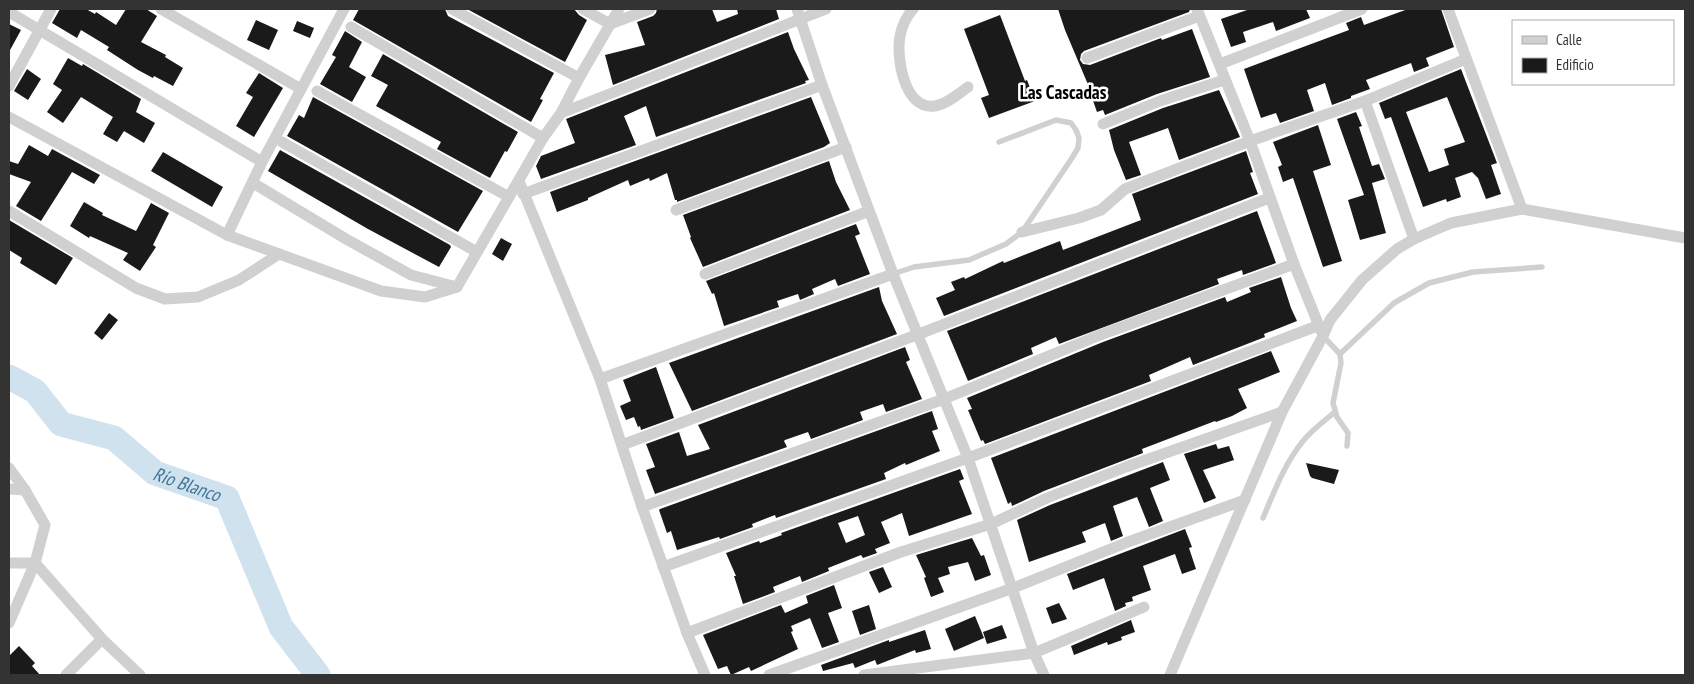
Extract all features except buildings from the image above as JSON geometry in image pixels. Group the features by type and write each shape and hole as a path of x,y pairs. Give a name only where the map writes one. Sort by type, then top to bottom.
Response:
{"street":[{"path":"9,86 52,9"},
{"path":"161,9 301,89"},
{"path":"452,9 579,78"},
{"path":"583,9 610,24 650,9"},
{"path":"9,117 227,235 380,291 425,297 457,287 543,138 561,114 579,78 619,9"},
{"path":"561,114 800,14 826,9"},
{"path":"913,9 904,22 900,36 899,53 901,71 916,101 924,106 934,106 944,103 968,87"},
{"path":"1220,64 1362,9"},
{"path":"1448,9 1522,209"},
{"path":"227,235 262,162 342,10"},
{"path":"9,12 38,31 262,162"},
{"path":"1087,58 1198,12 1250,141 1269,198 1320,331"},
{"path":"800,14 822,85 893,274 968,458 1014,588 1034,653 1044,675"},
{"path":"351,27 543,138"},
{"path":"1022,232 1086,216 1101,210 1125,189 1250,141 1365,101 1466,59"},
{"path":"1104,124 1160,101 1224,80"},
{"path":"523,194 822,85"},
{"path":"317,91 509,196"},
{"path":"1365,101 1414,239"},
{"path":"282,142 477,252"},
{"path":"676,210 846,147"},
{"path":"518,181 600,379 642,507 687,633 705,675"},
{"path":"253,183 346,239 411,275 457,287"},
{"path":"622,445 919,334 1269,198"},
{"path":"1170,675 1282,412 1320,331 1362,280 1397,249 1414,239 1451,223 1522,209 1685,238"},
{"path":"9,211 136,288 165,299 198,296 239,280 279,254"},
{"path":"705,274 870,211"},
{"path":"642,507 944,399 1100,335 1294,264"},
{"path":"600,379 893,274"},
{"path":"664,567 1320,331"},
{"path":"687,633 901,552 991,524 1047,498 1126,467 1282,412"},
{"path":"9,468 46,525 35,563 9,623"},
{"path":"9,489 25,490"},
{"path":"769,675 1014,588 1128,542 1245,500"},
{"path":"9,563 35,563 102,639 140,675"},
{"path":"864,675 1034,653 1144,607"},
{"path":"66,675 102,639"}],"lane":[{"path":"893,274 914,267 969,260 1006,244 1022,232 1072,158 1078,148 1079,138 1071,124 1056,120 999,142"},
{"path":"1340,354 1394,303 1429,283 1473,272 1542,266"},
{"path":"1320,331 1340,354 1342,363 1333,403 1335,412 1348,434 1347,446"},
{"path":"1263,518 1281,476 1295,452 1311,433 1335,412"}],"waterway":[{"name":"Río Blanco","path":"9,377 35,391 61,424 114,438 155,473 227,498 281,627 318,675"}],"district":[{"name":"Las Cascadas","path":"1063,92"}]}
